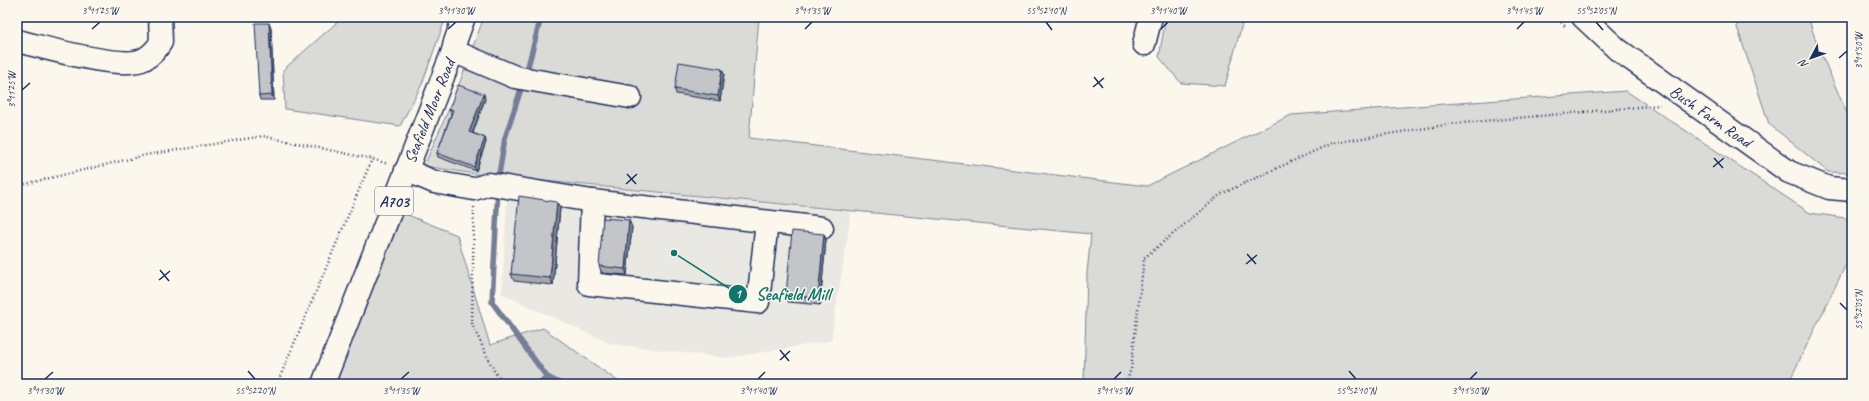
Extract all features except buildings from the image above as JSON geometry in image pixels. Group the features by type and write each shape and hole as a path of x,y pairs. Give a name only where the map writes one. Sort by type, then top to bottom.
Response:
{"street":[{"path":"17,41 110,62 131,63 144,60 151,55 161,42 160,17"},
{"name":"Seafield Moor Road","path":"323,384 453,51 454,42 464,17"},
{"path":"1144,44 1152,17"},
{"name":"Bush Farm Road","path":"1583,17 1617,49 1789,172 1829,188 1852,190"},
{"path":"453,51 515,77 630,96"},
{"path":"406,170 434,182 490,186 592,201 822,228"},
{"path":"592,201 589,284 758,302 767,222"}],"path":[{"path":"1126,384 1131,369 1144,258 1221,194 1332,143 1451,124 1664,104"},
{"path":"17,186 146,154 263,136 372,159 406,170"},
{"path":"277,384 372,159"},
{"path":"490,186 472,324 495,373 507,384"}],"shaded area":[{"path":"343,17 446,17 422,84 400,126 285,109 283,70"},
{"path":"484,17 759,17 749,138 1147,186 1291,115 1626,91 1810,213 1852,219 1852,252 1788,384 1084,384 1087,273 1091,234 482,175 424,166 455,95"},
{"path":"1166,17 1244,17 1225,86 1181,83 1159,57"},
{"path":"1737,17 1808,17 1817,44 1852,125 1852,173 1828,172 1769,124 1737,27"},
{"path":"508,179 851,212 831,341 727,358 611,344 502,294"},
{"path":"403,213 457,235 490,345 543,328 622,384 333,384"}],"waterway":[{"path":"526,74 541,17"},
{"path":"498,180 505,138 523,83"},
{"path":"498,189 492,302 547,377 561,384"},
{"path":"538,384 547,377"}],"place":[{"name":"Seafield Mill","path":"674,253"}]}
